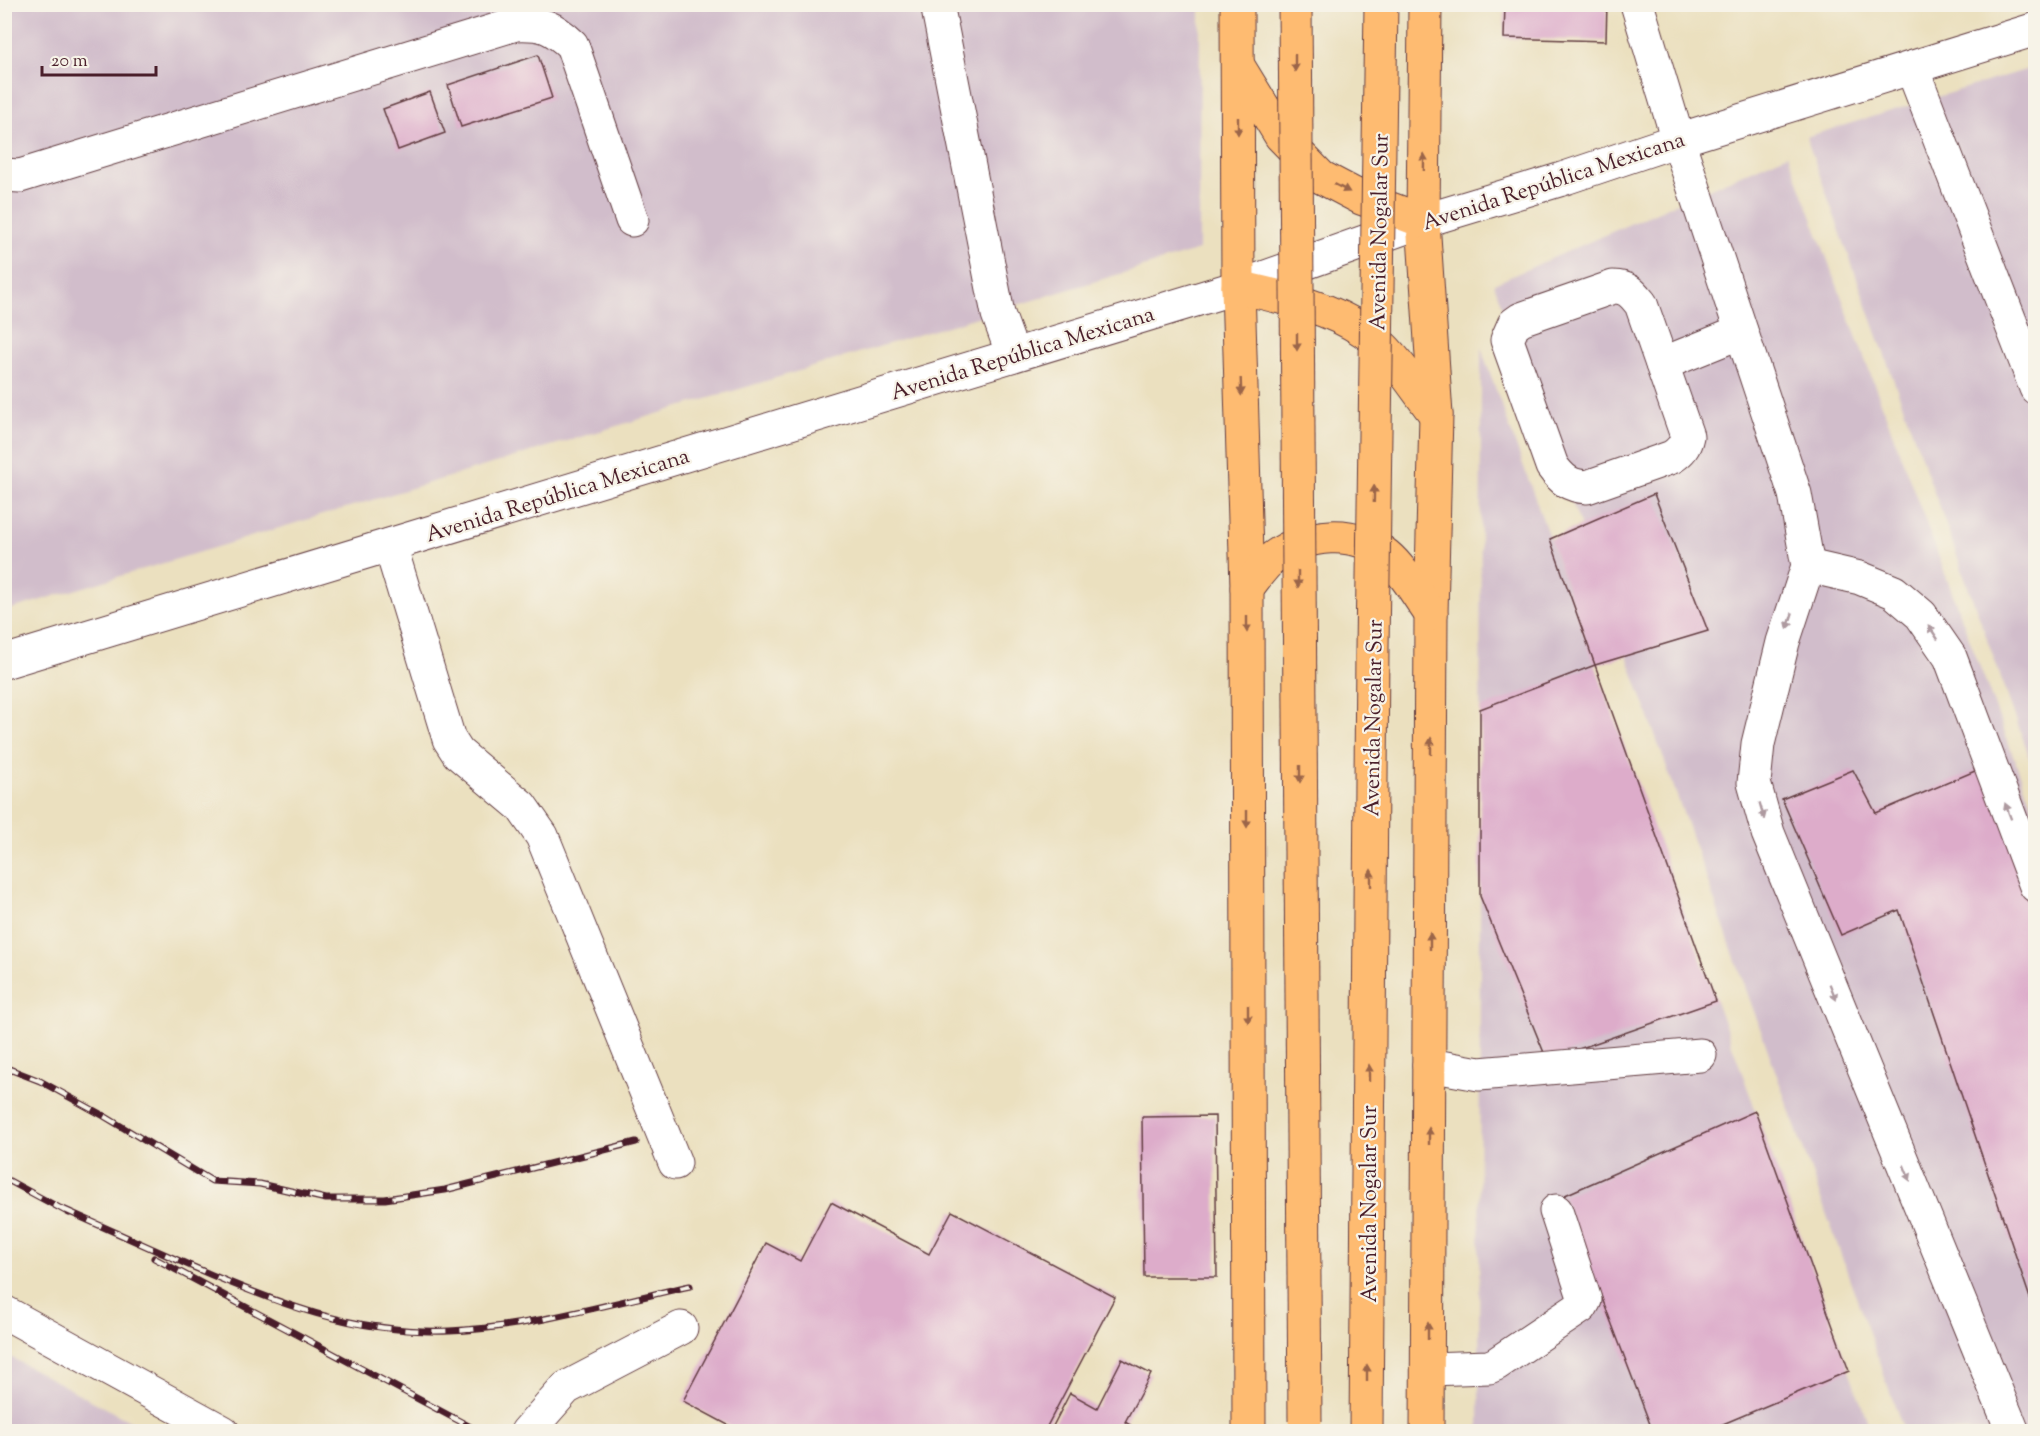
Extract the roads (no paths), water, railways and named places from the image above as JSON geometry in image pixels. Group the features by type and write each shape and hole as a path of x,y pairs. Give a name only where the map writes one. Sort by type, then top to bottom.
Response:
{"highway":[{"path":"1236,4 1238,287 1247,588 1249,1431"},
{"path":"1295,4 1305,1426"},
{"name":"Avenida Nogalar Sur","path":"1366,1431 1372,661 1381,4"},
{"path":"1425,4 1423,221 1436,415 1431,614 1427,1431"},
{"path":"1238,66 1281,136 1321,177 1361,198 1423,221"},
{"path":"1238,287 1292,299 1334,316 1364,332 1390,356 1436,415"},
{"path":"1247,588 1273,557 1319,537 1343,537 1372,544 1388,557 1431,614"}],"street":[{"path":"937,4 998,314 1013,355"},
{"path":"1637,4 1678,140 1795,494 1808,566 1783,642 1758,744 1754,783 1768,833 2013,1431"},
{"path":"4,175 20,176 516,24 534,23 556,30 572,45 632,220"},
{"name":"Avenida República Mexicana","path":"4,662 1238,287 1423,221 2036,29"},
{"path":"1912,68 2036,388"},
{"path":"1613,287 1624,287 1641,304 1662,364 1687,436 1685,445 1672,457 1587,487 1577,486 1569,484 1560,477 1552,466 1508,340 1514,324 1521,319 1613,287"},
{"path":"1662,364 1741,332"},
{"path":"390,545 449,739 458,753 521,806 542,836 675,1163"},
{"path":"1808,566 1860,578 1894,592 1921,615 1950,657 2036,886"},
{"path":"1429,1065 1479,1074 1700,1055"},
{"path":"1428,1369 1489,1367 1581,1307 1586,1300 1556,1211"},
{"path":"4,1312 217,1430"},
{"path":"527,1431 566,1388 681,1328"}],"railway":[{"path":"4,1067 40,1081 104,1116 212,1181 260,1184 326,1199 385,1199 445,1190 636,1142"},
{"path":"4,1178 69,1213"},
{"path":"63,1209 191,1266 285,1304 348,1322 381,1327 414,1331 479,1329 570,1314 690,1286"},
{"path":"154,1258 480,1432"}]}
